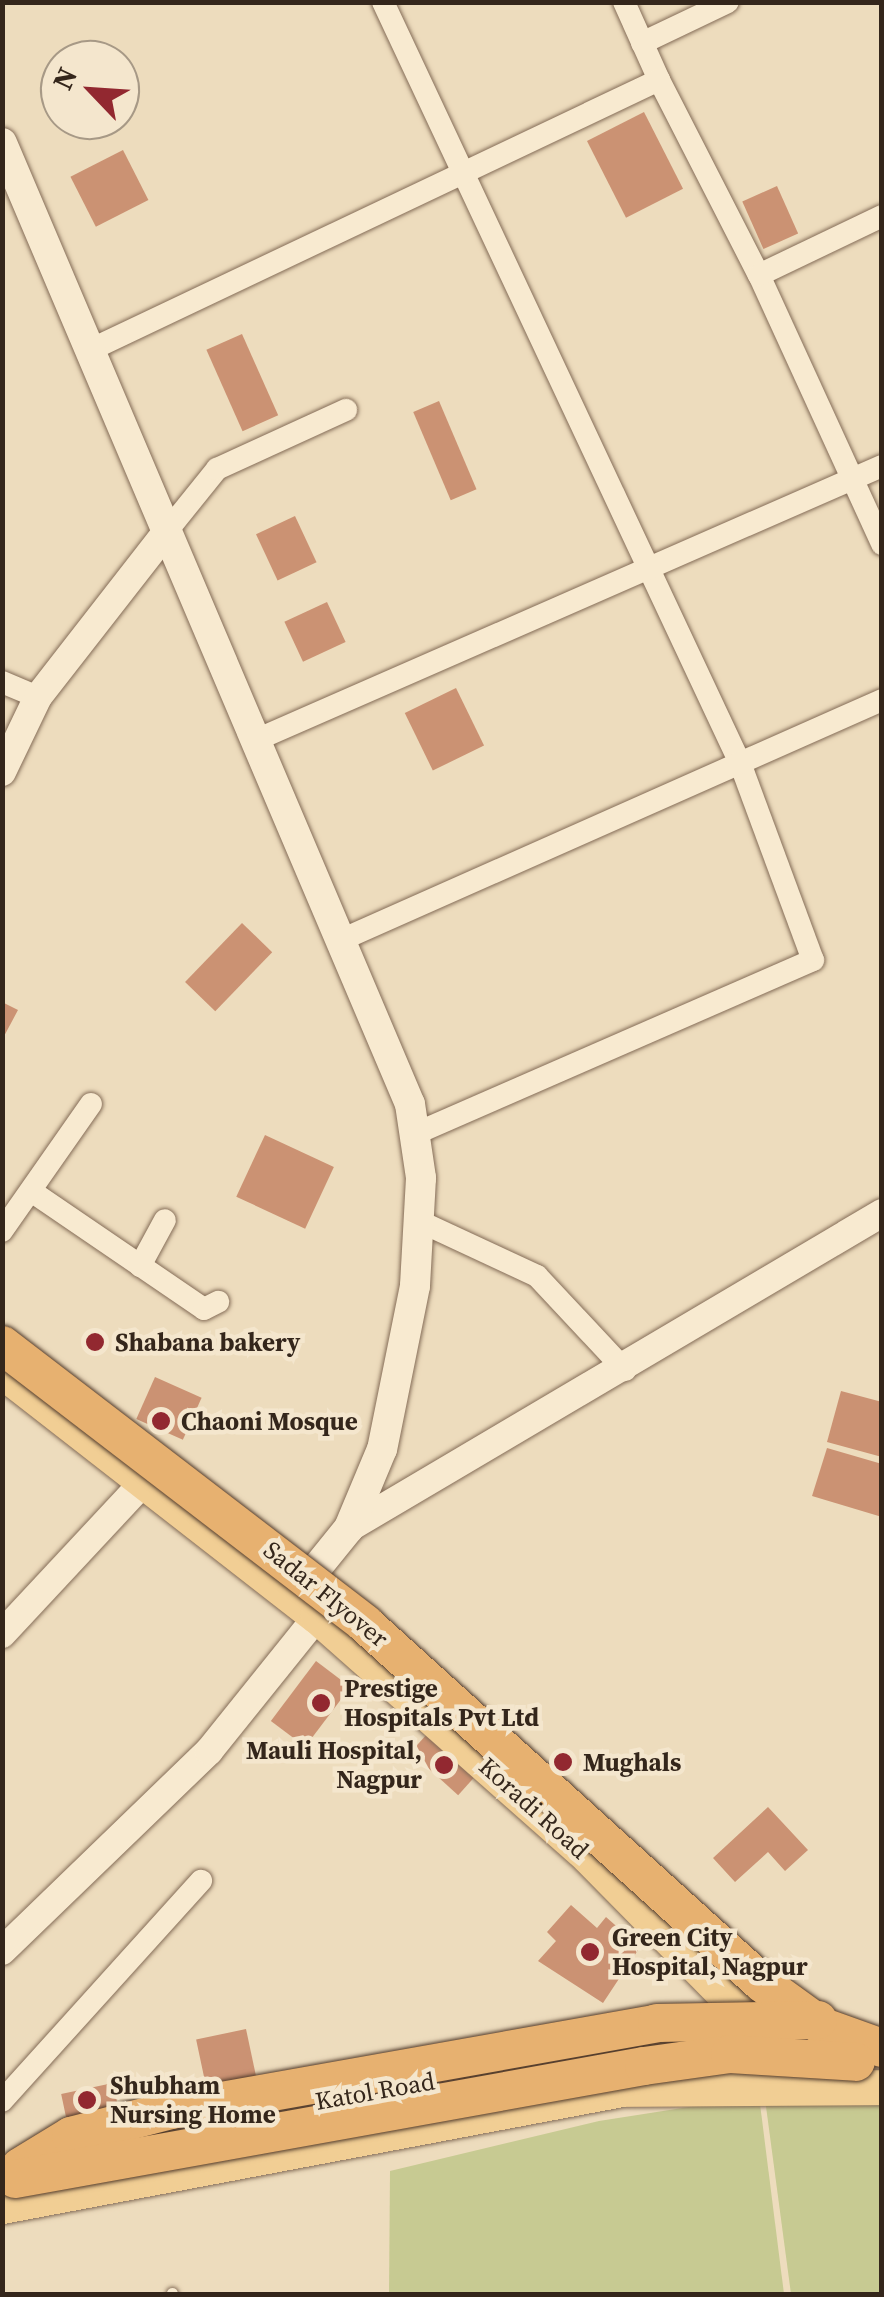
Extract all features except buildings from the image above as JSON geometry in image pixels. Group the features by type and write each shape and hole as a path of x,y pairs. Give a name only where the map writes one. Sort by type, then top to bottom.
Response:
{"highway":[{"name":"Sadar Flyover","path":"2,1345 365,1624 762,1983 874,2064"},
{"name":"Sadar Flyover","path":"2,1357 372,1640 752,1986 874,2064"},
{"path":"7,2176 71,2136 171,2110 657,2023 882,2022"},
{"path":"7,2176 730,2054 874,2064"}],"main road":[{"path":"2,143 341,940 415,1134 419,1221 382,1449 329,1579 306,1606"},
{"name":"Koradi Road","path":"2,1334 158,1468 306,1606 588,1856 759,2037 811,2082"},
{"name":"Koradi Road","path":"2,1371 329,1579 730,1944 820,2035 874,2064"},
{"path":"661,2042 686,2009 688,1958"},
{"name":"Katol Road","path":"7,2176 661,2042 820,2035 874,2064"},
{"path":"811,2082 874,2064"},
{"name":"Katol Road","path":"7,2176 622,2089 811,2082"}],"street":[{"path":"384,2 470,170 740,763 812,960 415,1134"},
{"path":"624,2 758,275 882,544"},
{"path":"642,43 728,2"},
{"path":"90,350 659,80"},
{"path":"758,275 882,216"},
{"path":"2,772 38,698 216,469 346,410"},
{"path":"256,740 882,466"},
{"path":"2,682 38,698"},
{"path":"341,940 882,700"},
{"path":"2,1231 91,1104"},
{"path":"30,1191 204,1309 218,1302"},
{"path":"349,1528 625,1370 882,1213"},
{"path":"140,1266 165,1220"},
{"path":"419,1221 537,1276 625,1370"},
{"path":"2,1634 158,1468"},
{"path":"2,1951 208,1751 306,1606"},
{"path":"2,2101 201,1881"}],"green space":[{"path":"759,2096 784,2294 389,2294 390,2171 599,2121"},
{"path":"765,2099 881,2105 881,2294 791,2294"}],"place":[{"name":"Shabana bakery","path":"95,1342"},
{"name":"Chaoni Mosque","path":"161,1421"},
{"name":"Prestige Hospitals Pvt Ltd","path":"321,1703"},
{"name":"Mughals","path":"563,1762"},
{"name":"Mauli Hospital, Nagpur","path":"444,1765"},
{"name":"Green City Hospital, Nagpur","path":"590,1952"},
{"name":"Shubham Nursing Home","path":"87,2100"}]}
